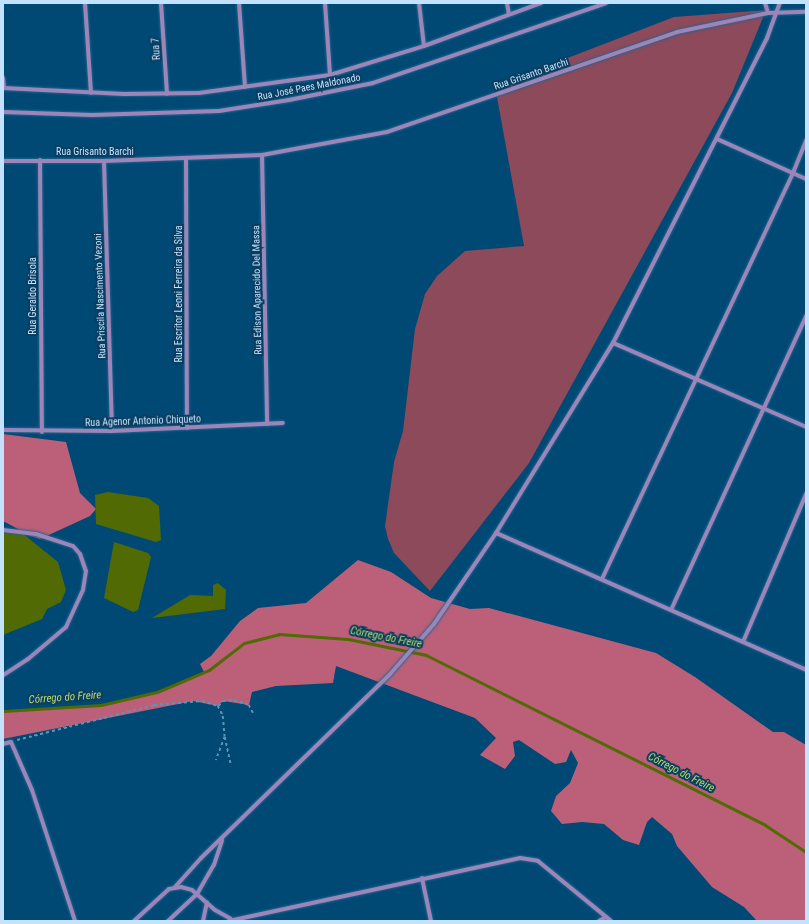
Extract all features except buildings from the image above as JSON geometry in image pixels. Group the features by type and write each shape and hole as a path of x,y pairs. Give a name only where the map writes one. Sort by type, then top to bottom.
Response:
{"street":[{"path":"85,3 91,93"},
{"name":"Rua 7","path":"161,3 167,94"},
{"path":"239,3 245,87"},
{"path":"325,3 330,75"},
{"path":"419,3 424,46"},
{"path":"507,3 509,14"},
{"name":"Rua José Paes Maldonado","path":"3,88 91,93 199,93 330,75 424,46 541,3"},
{"name":"Rua José Paes Maldonado","path":"3,112 92,115 211,111 290,100 373,83 606,3"},
{"path":"765,3 768,13"},
{"path":"175,887 201,858 222,840 391,673 434,624 496,532 613,343 717,139 778,12 780,3"},
{"name":"Rua Grisanto Barchi","path":"3,161 104,161 262,155 387,132 677,32 768,13 806,12"},
{"path":"3,78 3,88"},
{"path":"717,139 806,179"},
{"path":"602,579 793,173 806,140"},
{"name":"Rua Edison Aparecido Del Massa","path":"262,155 268,424"},
{"name":"Rua Escritor Leoni Ferreira da Silva","path":"186,159 187,428"},
{"name":"Rua Geraldo Brisola","path":"40,160 42,432"},
{"name":"Rua Priscila Nascimento Vezoni","path":"104,161 112,431"},
{"path":"671,610 806,316"},
{"path":"613,343 806,427"},
{"name":"Rua Agenor Antonio Chiqueto","path":"3,430 42,432 112,431 283,423"},
{"path":"743,642 806,494"},
{"path":"3,530 43,535 73,546 80,554 86,572 83,590 66,627 28,659 3,675"},
{"path":"496,532 806,670"},
{"path":"3,744 11,742 32,790 75,921"},
{"path":"168,921 197,894 214,865 222,840"},
{"path":"134,921 169,889 175,887 187,888 230,920 512,859 527,858 538,861 611,921"},
{"path":"422,878 431,921"},
{"path":"203,921 207,902"},
{"path":"599,921 606,917"}],"path":[{"path":"218,706 222,701 234,700 249,705 253,713"},
{"path":"11,742 154,705 202,701 218,706 223,716 225,737 231,766"},
{"path":"216,760 225,737"}],"shaded area":[{"path":"766,10 732,93 529,463 430,591 394,553 388,539 385,526 394,462 403,431 415,329 425,294 437,276 465,251 524,246 495,86 674,17"},
{"path":"3,434 66,442 80,493 96,509 90,516 40,539 22,533 18,529 3,521"},
{"path":"108,492 148,498 159,506 161,540 156,542 96,524 95,495"},
{"path":"3,533 22,533 58,562 66,590 61,602 47,609 42,619 3,635"},
{"path":"114,542 148,553 151,557 138,610 133,612 104,598"},
{"path":"358,560 391,572 431,598 470,609 489,608 656,653 695,677 773,732 784,732 806,745 806,921 757,921 744,907 712,887 677,846 672,834 652,817 647,822 639,845 623,840 604,824 582,822 562,824 551,811 556,796 570,783 578,763 571,750 566,762 555,764 519,740 513,742 515,756 505,769 480,755 496,738 475,718 336,666 333,683 276,686 252,692 249,705 223,701 218,706 193,701 3,739 3,711 101,705 157,692 204,672 200,664 211,656 240,621 258,608 306,603"},
{"path":"218,583 226,590 225,609 152,618 190,595 213,596 213,585"}],"waterway":[{"name":"Córrego do Freire","path":"3,711 101,705 157,692 209,670 244,643 279,634 348,639 426,655 765,825 806,852"}]}
